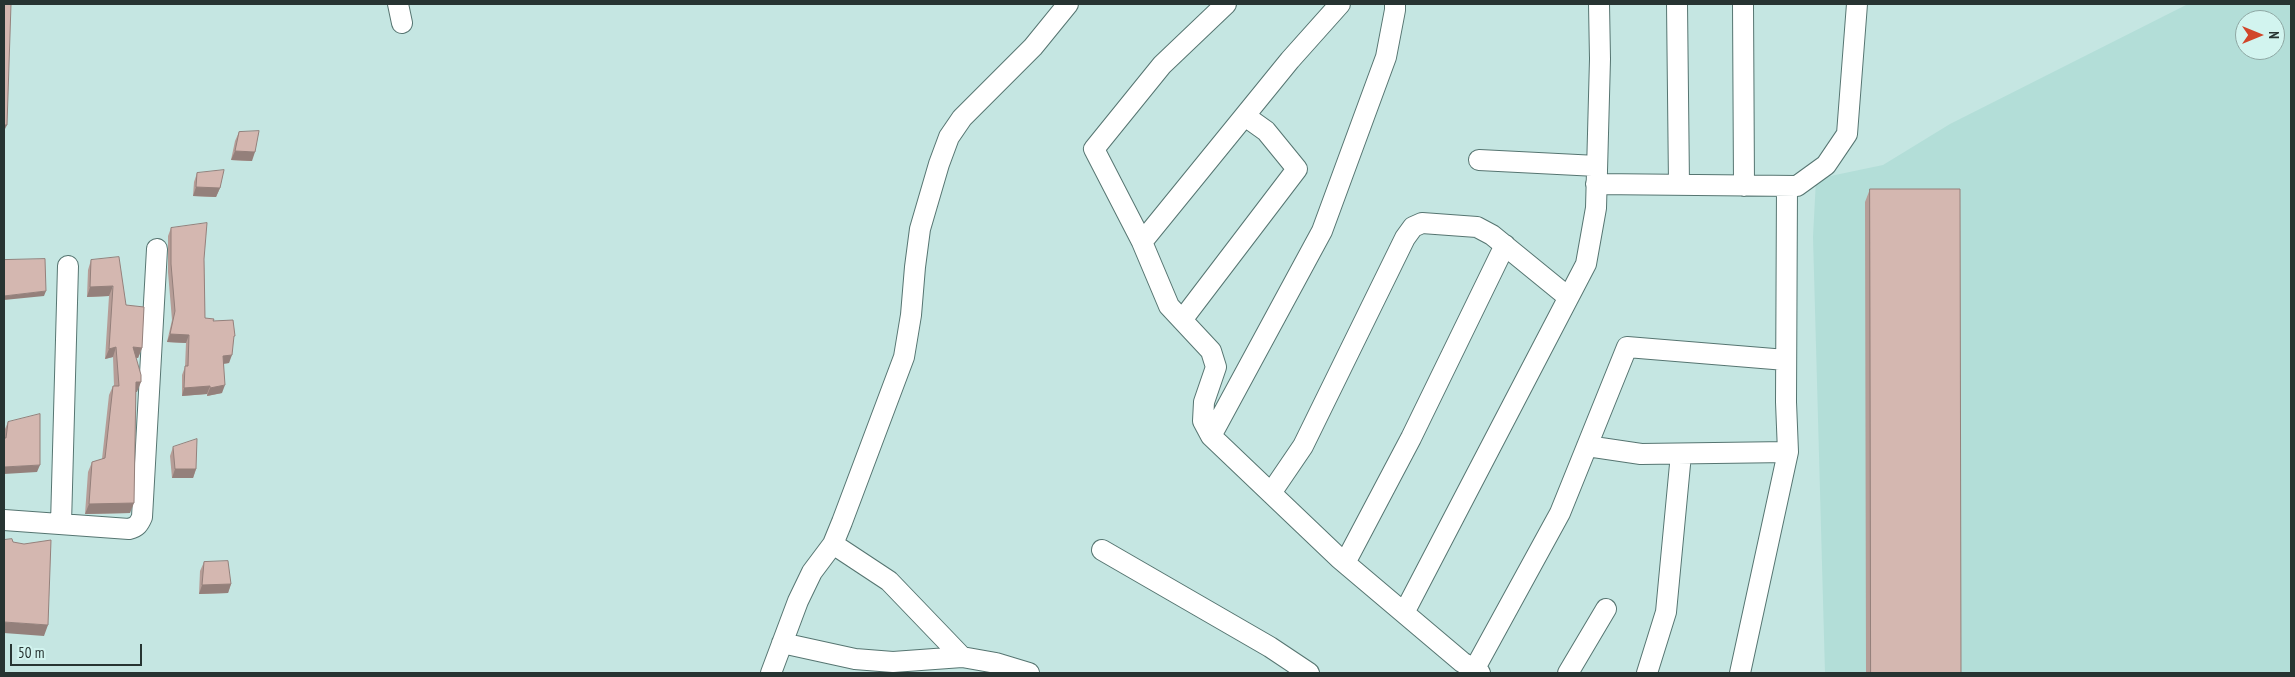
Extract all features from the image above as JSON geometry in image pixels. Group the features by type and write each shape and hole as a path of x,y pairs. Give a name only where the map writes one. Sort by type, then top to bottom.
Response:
{"street":[{"path":"771,673 798,601 812,572 833,544 904,357 911,314 914,267 920,230 938,164 949,137 962,118 1033,47 1068,4"},
{"path":"1226,4 1162,65 1094,149 1142,242 1169,306 1211,352 1216,367 1204,402 1203,421 1211,436 1345,563 1462,662 1477,671 1560,513 1627,347 1786,360"},
{"path":"1142,242 1290,60 1340,4"},
{"path":"1211,436 1322,231 1386,57 1395,4"},
{"path":"1404,613 1586,264 1596,208 1599,4"},
{"path":"1677,4 1679,185"},
{"path":"1743,4 1744,186"},
{"path":"1479,160 1679,185 1797,186 1826,164 1847,134 1857,4"},
{"path":"1182,320 1297,169 1266,131 1245,116"},
{"path":"1740,673 1788,452 1786,360 1787,186"},
{"path":"1271,493 1303,446 1405,238 1413,227 1422,223 1477,227 1492,235 1568,297"},
{"path":"1345,563 1411,438 1505,246"},
{"path":"4,520 129,529 135,528 142,517 157,249"},
{"path":"61,524 68,266"},
{"path":"1587,446 1641,454 1788,452"},
{"path":"1648,673 1666,612 1681,454"},
{"path":"833,544 889,581 962,657"},
{"path":"1102,550 1270,647 1309,673"},
{"path":"1568,673 1606,609"},
{"path":"782,643 855,666 962,657 996,663 1029,673"}],"shaded area":[{"path":"2188,4 2291,4 2291,673 1825,673 1813,237 1816,179 1883,165 1950,124"}],"building":[{"path":"4,4 11,4 7,125 4,125"},
{"path":"259,131 255,152 235,151 239,132"},
{"path":"224,170 220,188 196,187 197,173"},
{"path":"1870,189 1960,189 1961,673 1871,673"},
{"path":"207,223 204,259 205,318 214,319 213,321 233,320 235,336 232,355 223,356 225,385 210,388 210,386 184,388 185,366 188,366 189,335 170,334 175,311 171,264 171,228"},
{"path":"119,257 126,305 144,307 142,348 133,347 141,375 141,382 136,382 134,503 89,504 92,462 105,458 113,386 119,386 116,347 109,349 113,286 90,287 91,260"},
{"path":"45,259 46,291 4,296 4,260"},
{"path":"40,414 40,465 4,467 4,438 6,438 8,422"},
{"path":"197,439 196,469 175,469 173,447"},
{"path":"12,539 13,542 24,544 51,540 48,625 4,622 4,540"},
{"path":"228,561 231,584 202,585 204,562"}]}
